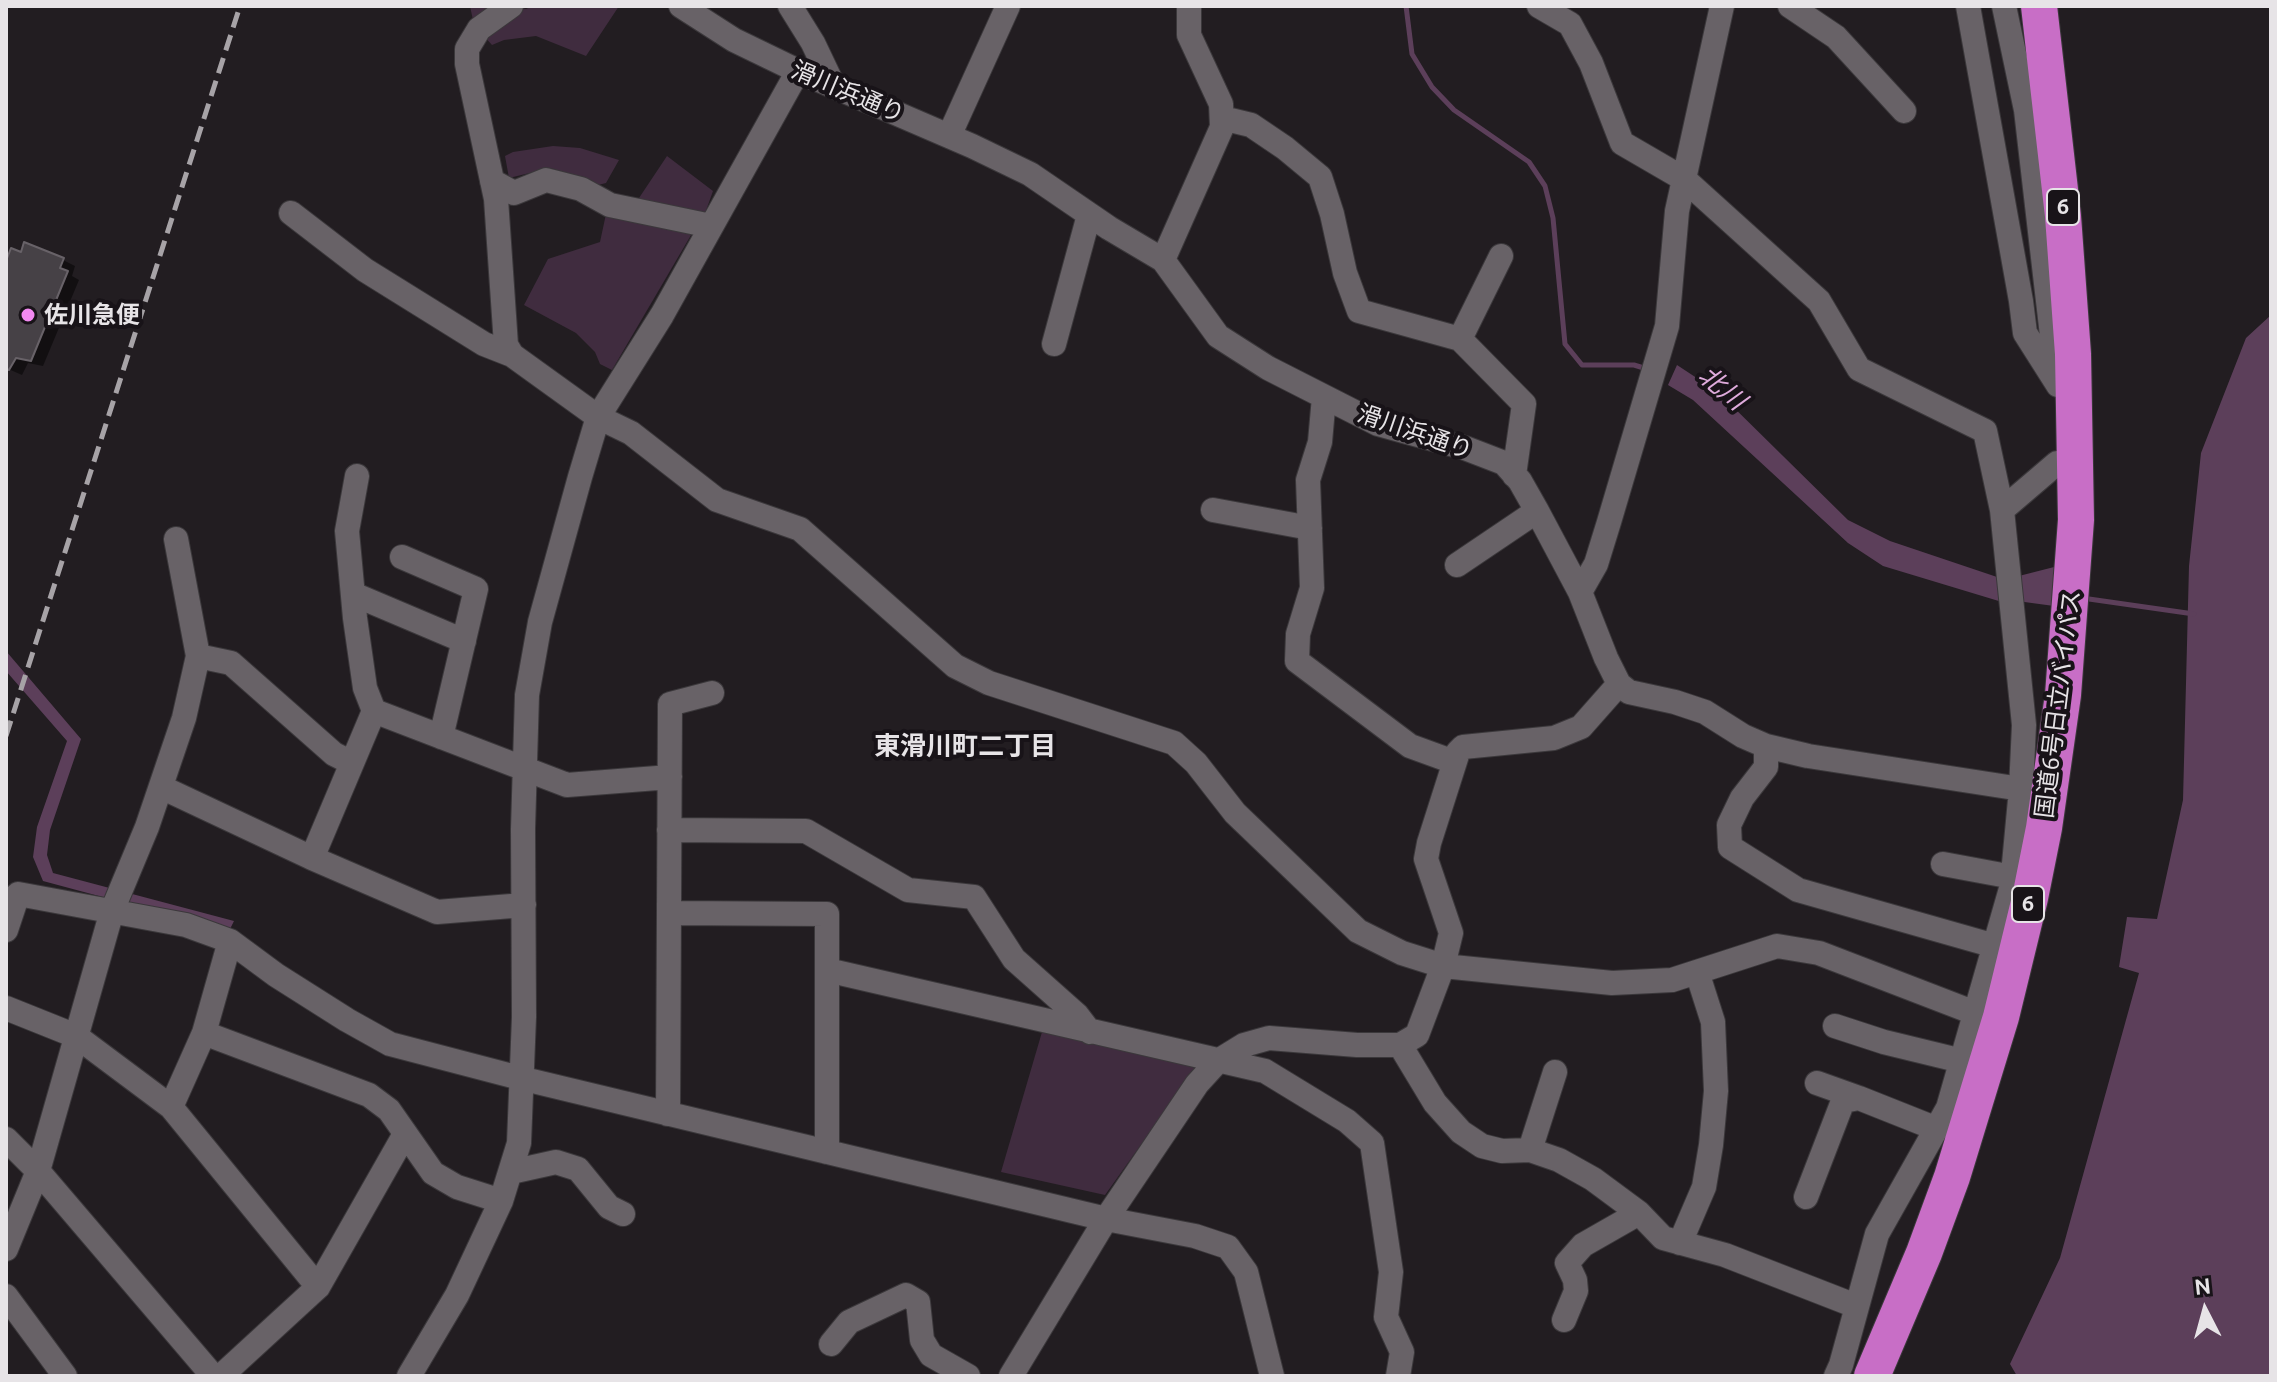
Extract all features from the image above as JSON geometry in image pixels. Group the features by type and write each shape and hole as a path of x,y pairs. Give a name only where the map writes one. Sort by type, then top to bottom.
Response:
{"highway":[{"name":"国道6号日立バイパス","path":"1872,1376 1952,1177 2001,1017 2044,828 2064,682 2076,520 2075,409 2067,258 2039,6"}],"street":[{"path":"511,6 479,29 467,49 467,64 496,199 506,345 512,355"},
{"name":"滑川浜通り","path":"681,6 734,40 798,71 1030,174 1163,260 1218,336 1268,368 1378,424 1465,448 1504,463 1537,511 1580,592 1619,684"},
{"path":"790,6 813,43 833,85"},
{"path":"949,136 1008,6"},
{"path":"1539,6 1570,24 1591,63 1622,143 1684,179 1819,301 1859,369 1985,431 2002,510 2024,725 2013,877 1948,1108 1877,1234 1836,1376"},
{"path":"1580,592 1596,564 1667,326 1677,211 1722,6"},
{"path":"1790,6 1836,37 1904,111"},
{"path":"1968,6 2025,333 2058,385 2026,110 2004,6"},
{"path":"1163,260 1222,127 1221,104 1189,35 1189,7"},
{"path":"411,1376 457,1295 501,1201 519,1143 524,1017 527,695 540,622 575,492 598,417 662,315 798,71"},
{"path":"1222,118 1251,125 1320,177 1345,273 1359,311 1460,339 1524,404 1514,475"},
{"path":"492,181 514,193 546,180 581,189 610,205 711,226"},
{"path":"291,213 365,270 484,344 512,355 598,417 631,433 717,500 800,529 955,666 989,683 1174,743 1196,763 1235,813 1358,931 1402,953 1443,966 1612,983 1672,980 1777,946 1819,953 1975,1013"},
{"path":"1054,344 1089,215"},
{"path":"1460,339 1501,256"},
{"path":"1324,397 1320,442 1308,480 1312,588 1298,634 1297,661 1410,746 1454,762"},
{"path":"2002,510 2057,463"},
{"path":"312,858 374,711 365,688 347,531 357,476"},
{"path":"1213,510 1310,528"},
{"path":"1457,565 1537,511"},
{"path":"6,1249 38,1171 112,911 147,827 184,718 198,656 176,539"},
{"path":"402,557 476,589 441,737"},
{"path":"353,594 464,641"},
{"path":"198,656 231,663 334,754 352,763"},
{"path":"1011,1376 1106,1219 1197,1084 1218,1061 1244,1045 1269,1038 1400,1045 1417,1035 1443,966 1451,933 1426,859 1454,762 1463,747 1554,738 1581,727 1619,684 1629,692 1705,712 1743,736 1766,746 1808,756 2021,789"},
{"path":"668,1114 670,704 712,693"},
{"path":"374,711 567,785 670,777"},
{"path":"1766,746 1766,767 1742,798 1729,825 1730,847 1798,890 1995,946"},
{"path":"161,787 437,912 524,905"},
{"path":"669,830 806,831 908,890 974,897 1014,959 1077,1015 1090,1032"},
{"path":"1943,864 2013,877"},
{"path":"6,930 18,894 186,925 230,941 287,982 390,1044 1106,1219 1195,1236 1228,1247 1246,1272 1272,1376"},
{"path":"669,913 827,914 827,1152"},
{"path":"171,1107 204,1033 230,941"},
{"path":"827,970 1265,1071 1347,1121 1372,1143 1391,1272 1386,1317 1402,1352 1398,1376"},
{"path":"1680,1243 1704,1187 1716,1091 1713,1022 1697,972"},
{"path":"6,1008 76,1036 171,1107 318,1287"},
{"path":"1835,1026 1884,1042 1962,1061"},
{"path":"204,1033 369,1095 389,1110 433,1173 457,1187 501,1201"},
{"path":"1400,1045 1435,1103 1461,1132 1482,1146 1502,1151 1530,1150 1559,1160 1593,1179 1639,1213 1663,1238 1725,1255 1856,1306"},
{"path":"1530,1150 1555,1072"},
{"path":"1817,1083 1937,1129"},
{"path":"1806,1197 1843,1101 1859,1098"},
{"path":"221,1376 318,1287 405,1134"},
{"path":"6,1139 38,1171 213,1376"},
{"path":"511,1172 556,1162 578,1169 609,1207 623,1214"},
{"path":"1564,1320 1576,1291 1575,1280 1567,1263 1583,1245 1639,1213"},
{"path":"831,1344 849,1322 906,1295 918,1302 922,1340 931,1355 968,1376"},
{"path":"6,1296 65,1376"}],"shaded area":[{"path":"470,6 526,9 533,6 619,6 586,56 536,36 504,40 492,45 474,25"},
{"path":"553,146 580,148 619,160 606,183 598,185 550,168 509,178 505,156"},
{"path":"667,156 713,191 703,219 637,201"},
{"path":"606,214 694,230 612,370 600,364 595,352 576,333 524,305 548,259 600,242"},
{"path":"2271,315 2271,1376 2017,1376 2010,1364 2060,1258 2139,973 2119,967 2127,917 2157,919 2183,800 2189,566 2201,453 2246,338"},
{"path":"1677,365 1718,392 1848,520 1890,541 2000,578 2002,602 1883,566 1848,543 1693,400 1668,385"},
{"path":"2058,566 2054,606 2017,601 2015,577"},
{"path":"6,651 81,739 50,830 47,855 53,873 234,921 229,931 43,881 33,857 37,827 67,741 6,671"},
{"path":"1042,1032 1203,1058 1105,1195 1001,1172"}],"building":[{"name":"佐川急便","path":"24,242 64,258 60,268 68,271 31,361 16,358 9,370 6,369 6,261 11,248 21,252"}],"waterway":[{"name":"北川","path":"1406,6 1412,54 1432,87 1454,110 1529,162 1545,186 1553,218 1565,344 1582,365 1634,365 1647,369"},
{"name":"北川","path":"2082,598 2194,614"}],"railway":[{"path":"6,736 240,6"}],"place":[{"name":"佐川急便","path":"28,315"}],"district":[{"name":"東滑川町二丁目","path":"965,746"}]}
